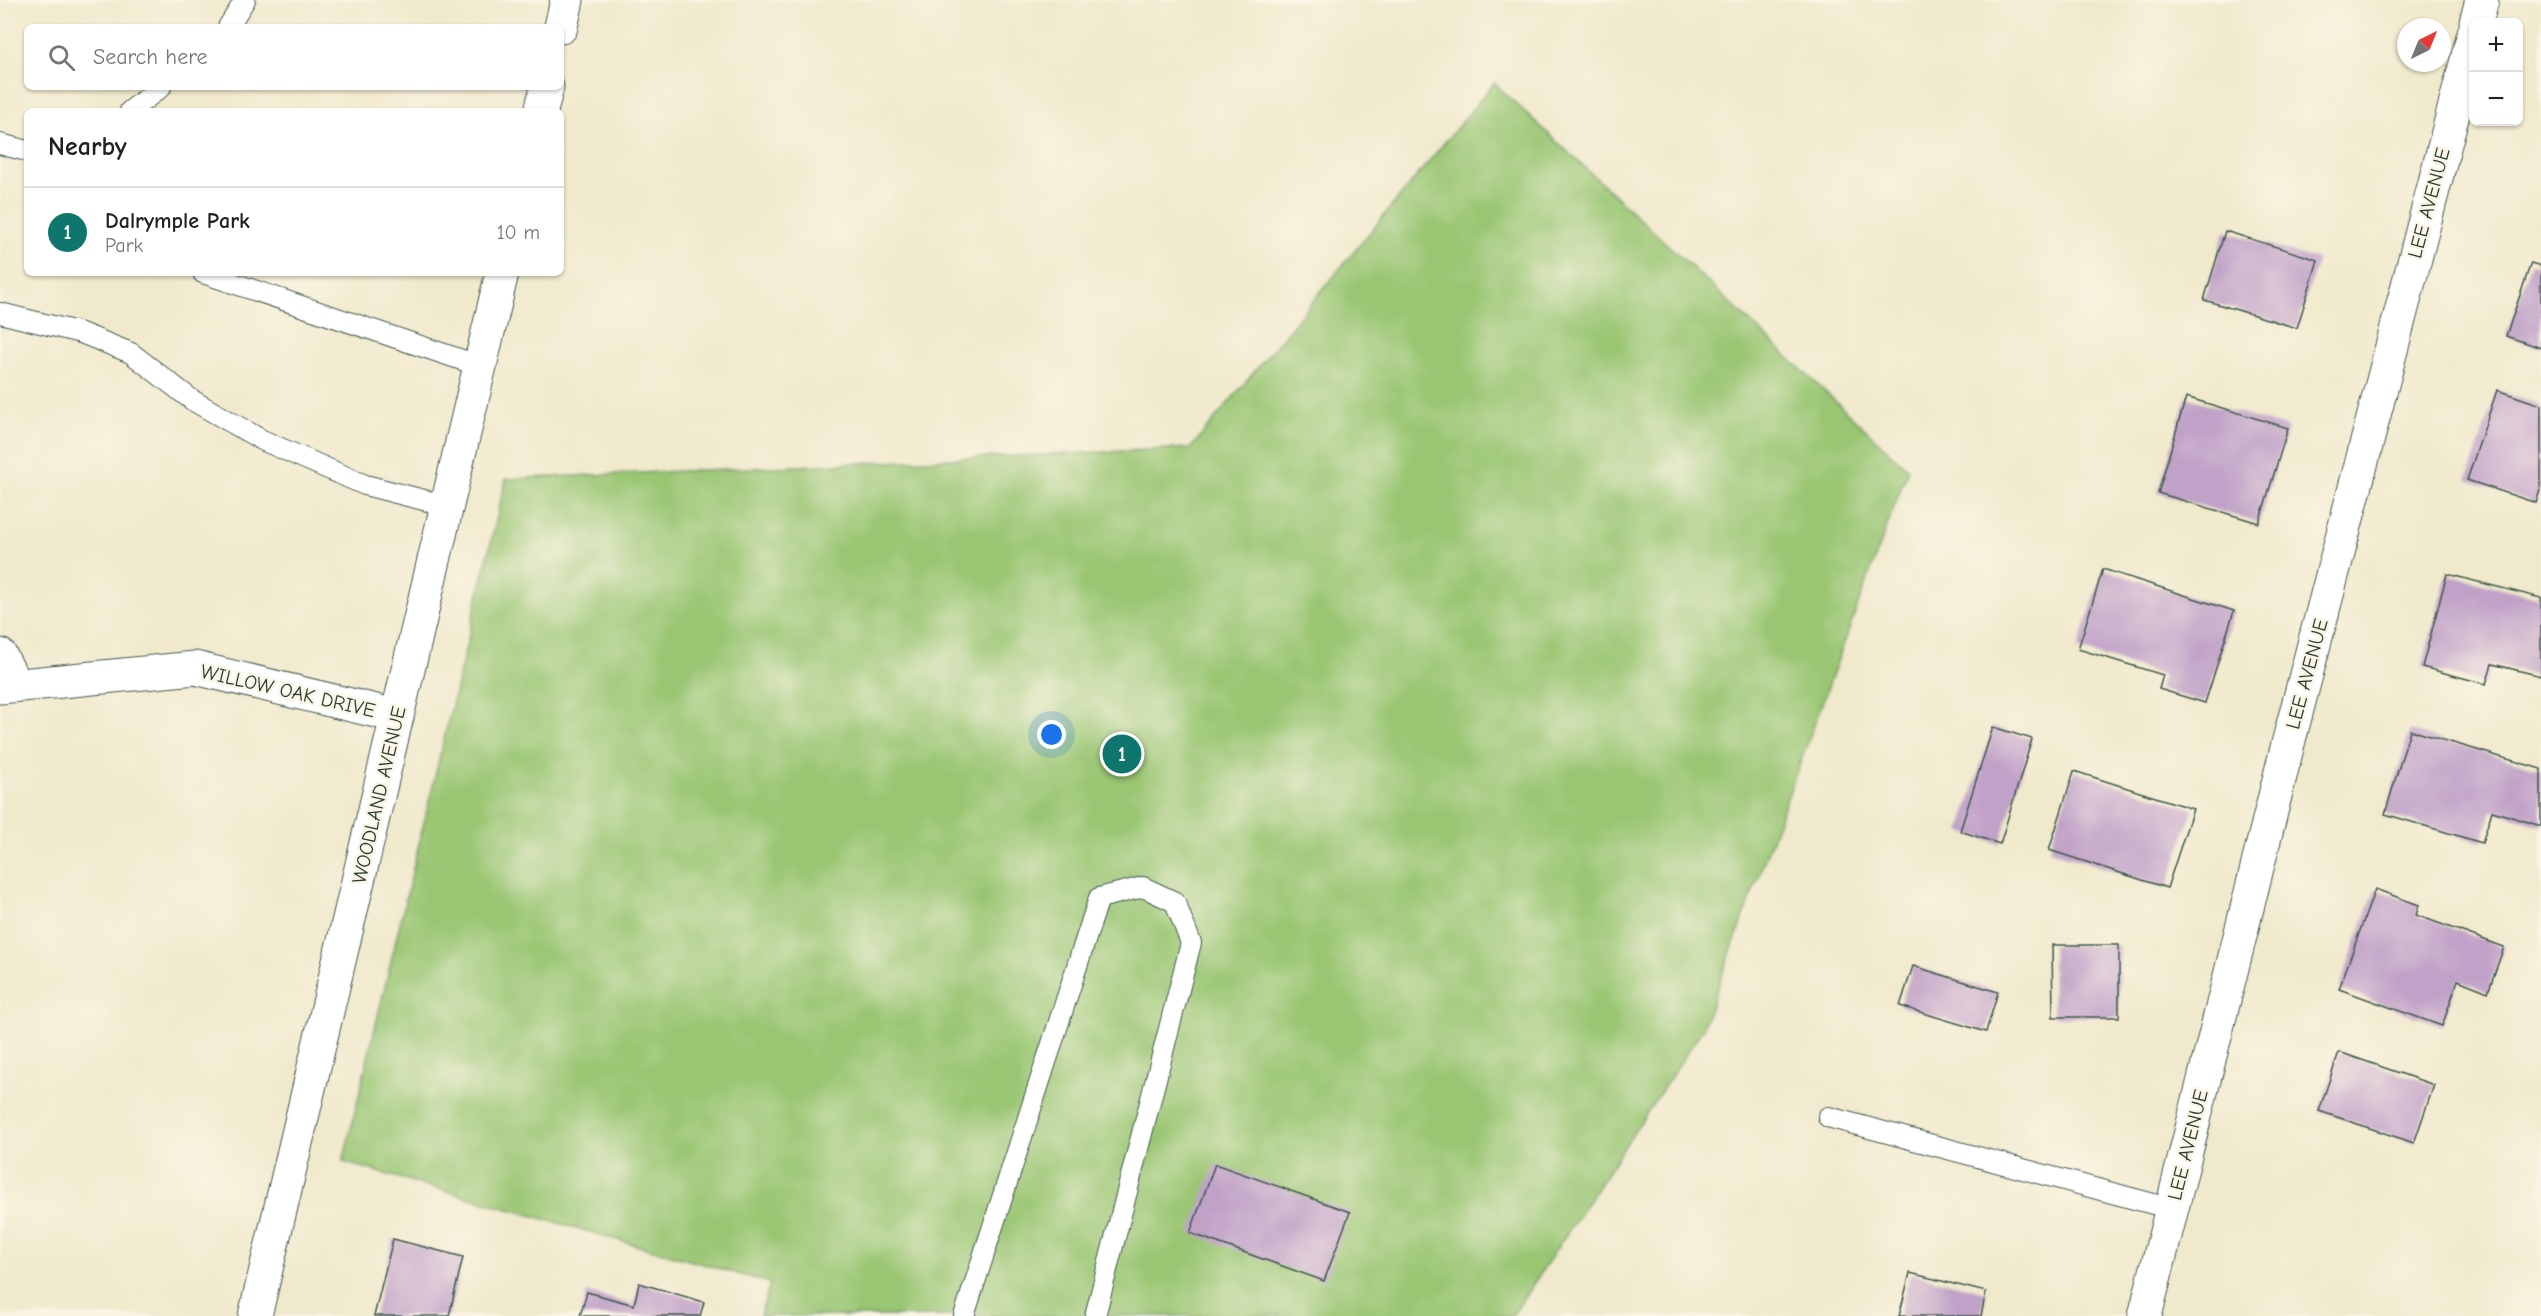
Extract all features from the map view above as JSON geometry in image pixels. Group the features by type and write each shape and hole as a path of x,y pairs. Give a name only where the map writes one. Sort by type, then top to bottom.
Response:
{"street":[{"path":"562,24 567,0"},
{"path":"2477,18 2482,0"},
{"name":"LEE AVENUE","path":"2145,1316 2289,740 2469,52"},
{"path":"542,108 546,90"},
{"name":"WOODLAND AVENUE","path":"255,1316 501,276"},
{"path":"0,655 8,686"},
{"name":"WILLOW OAK DRIVE","path":"8,686 195,668 397,716"}],"lane":[{"path":"230,24 245,0"},
{"path":"134,108 157,90"},
{"path":"0,144 24,150"},
{"path":"212,276 480,366"},
{"path":"0,313 81,333 130,353 192,400 262,440 365,485 447,506"},
{"path":"964,1316 1099,898 1143,887 1175,902 1191,943 1095,1316"},
{"path":"1828,1117 2172,1209"}],"green space":[{"path":"1494,83 1908,469 1702,1030 1512,1316 760,1316 770,1283 343,1162 506,479 1191,448"}],"building":[{"path":"2225,231 2318,260 2297,328 2204,300"},
{"path":"2531,263 2541,266 2541,348 2506,336"},
{"path":"2497,390 2541,405 2541,487 2536,503 2467,480"},
{"path":"2186,397 2288,428 2259,523 2158,493"},
{"path":"2103,569 2234,611 2205,703 2159,689 2163,675 2078,649"},
{"path":"2447,574 2541,598 2541,676 2492,664 2486,684 2422,667"},
{"path":"1993,727 2032,739 2000,844 1960,831"},
{"path":"2410,730 2541,769 2541,826 2492,811 2482,843 2385,814"},
{"path":"2074,771 2193,809 2167,888 2049,850"},
{"path":"2375,889 2419,905 2416,915 2504,947 2488,992 2458,980 2442,1026 2339,989"},
{"path":"2052,945 2119,945 2119,1017 2053,1017"},
{"path":"1913,966 1998,992 1986,1032 1900,1006"},
{"path":"2339,1052 2434,1085 2414,1143 2319,1111"},
{"path":"1215,1164 1350,1212 1324,1281 1190,1233"},
{"path":"393,1239 463,1257 449,1316 374,1316"},
{"path":"1910,1273 1986,1292 1981,1316 1899,1316"},
{"path":"639,1283 704,1302 700,1316 580,1316 587,1292 634,1305"}],"place":[{"name":"Dalrymple Park","path":"1122,754"}]}
